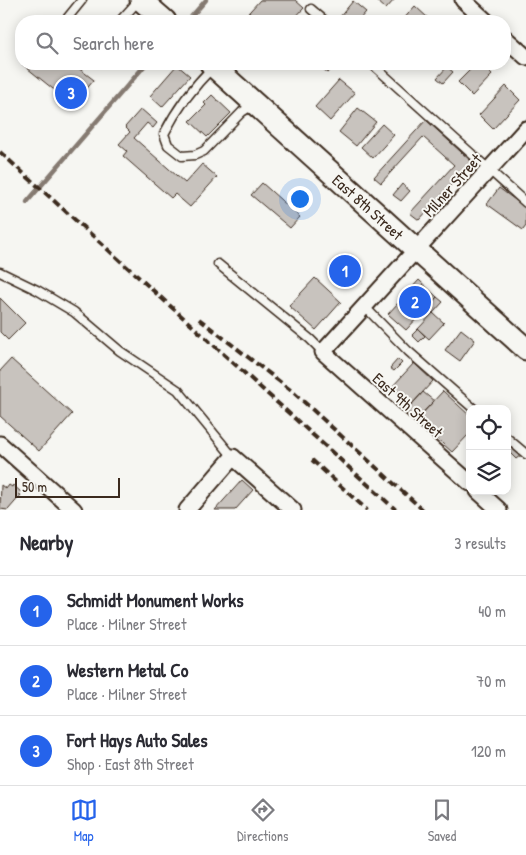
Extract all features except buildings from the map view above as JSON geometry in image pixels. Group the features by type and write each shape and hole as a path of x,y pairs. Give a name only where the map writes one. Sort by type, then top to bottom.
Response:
{"main road":[{"path":"146,2 159,15"},
{"name":"East 8th Street","path":"217,70 526,349"}],"street":[{"path":"463,0 479,15"},
{"path":"511,43 526,57"},
{"name":"Milner Street","path":"323,352 526,129"},
{"name":"East 9th Street","path":"323,352 466,480"},
{"path":"0,444 74,510"},
{"path":"187,510 234,457 293,510"},
{"path":"483,495 500,510"}],"lane":[{"path":"70,15 82,0"},
{"path":"128,15 146,2"},
{"path":"311,9 318,15"},
{"path":"208,70 189,93 170,122 164,134 168,146 182,156 195,155 204,151 242,112 254,104"},
{"path":"379,70 526,203"},
{"path":"218,264 310,339 323,352"},
{"path":"0,272 37,290 74,312 120,352 178,390 234,457"},
{"path":"365,307 408,351 469,405"},
{"path":"511,441 526,454"}],"waterway":[{"path":"193,15 206,0"},
{"path":"27,202 141,70"}],"railway":[{"path":"0,152 396,510"},
{"path":"199,319 293,392 423,510"},
{"path":"312,460 367,510"}],"place":[{"name":"Fort Hays Auto Sales","path":"71,93"},
{"name":"Schmidt Monument Works","path":"345,271"},
{"name":"Western Metal Co","path":"415,302"}]}
